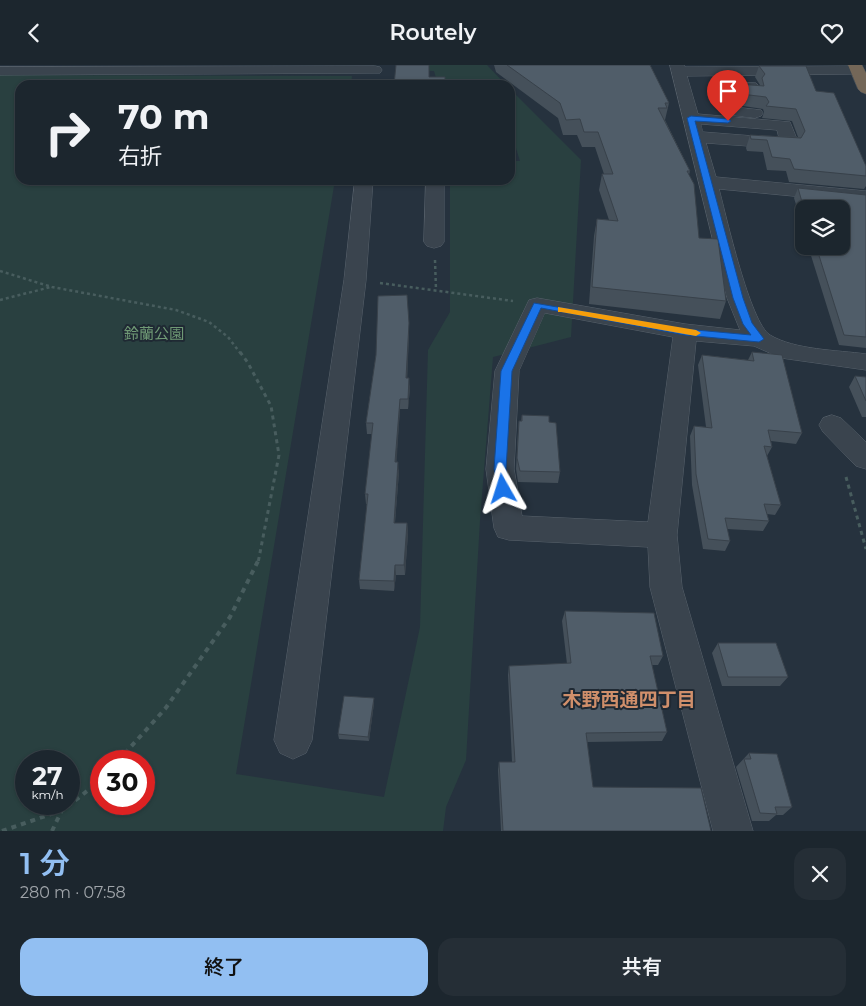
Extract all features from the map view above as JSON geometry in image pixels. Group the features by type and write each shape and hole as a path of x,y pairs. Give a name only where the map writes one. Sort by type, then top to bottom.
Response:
{"highway":[{"path":"856,67 866,89"}],"street":[{"path":"0,71 85,68 312,67 378,73"},
{"path":"759,339 748,324 738,298 678,68 741,68 815,74 856,67"},
{"path":"741,68 754,86"},
{"path":"781,116 728,111 719,86 788,86"},
{"path":"695,135 758,172 866,197"},
{"path":"707,182 758,172"},
{"path":"294,740 355,280 364,185"},
{"path":"434,241 435,185"},
{"path":"662,535 509,528 500,469 507,371 538,305 685,332 759,339 782,350 866,362"},
{"path":"685,332 662,535 666,587 733,831"},
{"path":"832,425 855,465"}],"path":[{"path":"434,241 436,290"},
{"path":"0,271 52,287 176,311 209,322 228,337 248,363 271,407 279,455 259,560 230,617 165,709 128,750"},
{"path":"355,280 538,305"},
{"path":"0,300 52,287"},
{"path":"855,465 866,549"},
{"path":"80,796 90,788"},
{"path":"2,831 48,815"},
{"path":"52,831 60,815"}],"green space":[{"path":"404,65 487,65 501,80 437,80 434,71 404,70"},
{"name":"鈴蘭公園","path":"0,75 352,76 352,80 15,80 15,185 334,185 236,774 384,797 420,627 428,350 450,312 450,185 515,185 515,161 520,161 515,145 515,94 581,160 571,337 493,357 480,520 466,760 446,807 443,831 0,831"}],"building":[{"path":"396,65 429,65 429,77 445,77 445,80 394,80"},
{"path":"507,65 650,65 669,103 665,103 667,108 658,108 690,171 687,171 694,184 699,238 718,239 726,301 592,287 597,219 618,221 602,174 613,174 598,132 584,132 580,119 566,120 560,103"},
{"path":"759,66 806,66 816,91 834,93 866,166 866,176 794,169 790,159 772,157 767,140 751,139 750,135 801,138 805,131 796,109 766,106 769,102 766,97 741,94 738,84 764,86 762,78 765,74"},
{"path":"798,188 866,195 866,337 844,335 819,255 850,255 850,200 801,200"},
{"path":"407,295 409,323 406,378 409,378 408,399 400,399 395,462 398,462 394,523 407,523 404,565 395,565 394,581 359,580 368,494 365,494 373,423 366,423 376,355 378,296"},
{"path":"752,352 782,355 802,433 768,430 772,447 764,446 781,505 764,504 769,521 725,518 730,541 708,539 696,474 694,426 712,428 702,355 754,361"},
{"path":"855,376 866,377 866,401"},
{"path":"522,415 549,416 549,422 556,423 560,472 520,471 517,458 519,421 522,421"},
{"path":"565,611 654,613 663,656 650,656 667,732 586,733 593,787 701,788 711,831 503,831 499,762 515,762 509,666 571,663"},
{"path":"718,643 776,643 788,677 728,677"},
{"path":"344,696 374,698 368,737 338,734"},
{"path":"749,753 777,754 792,807 775,807 777,814 760,813 744,759 751,759"}],"slow traffic":[{"path":"561,310 696,333"}],"district":[{"name":"木野西通四丁目","path":"629,699"}],"route":[{"path":"503,489 500,469 507,371 538,305 685,332 759,339 748,324 738,298 691,118 728,121"}]}
